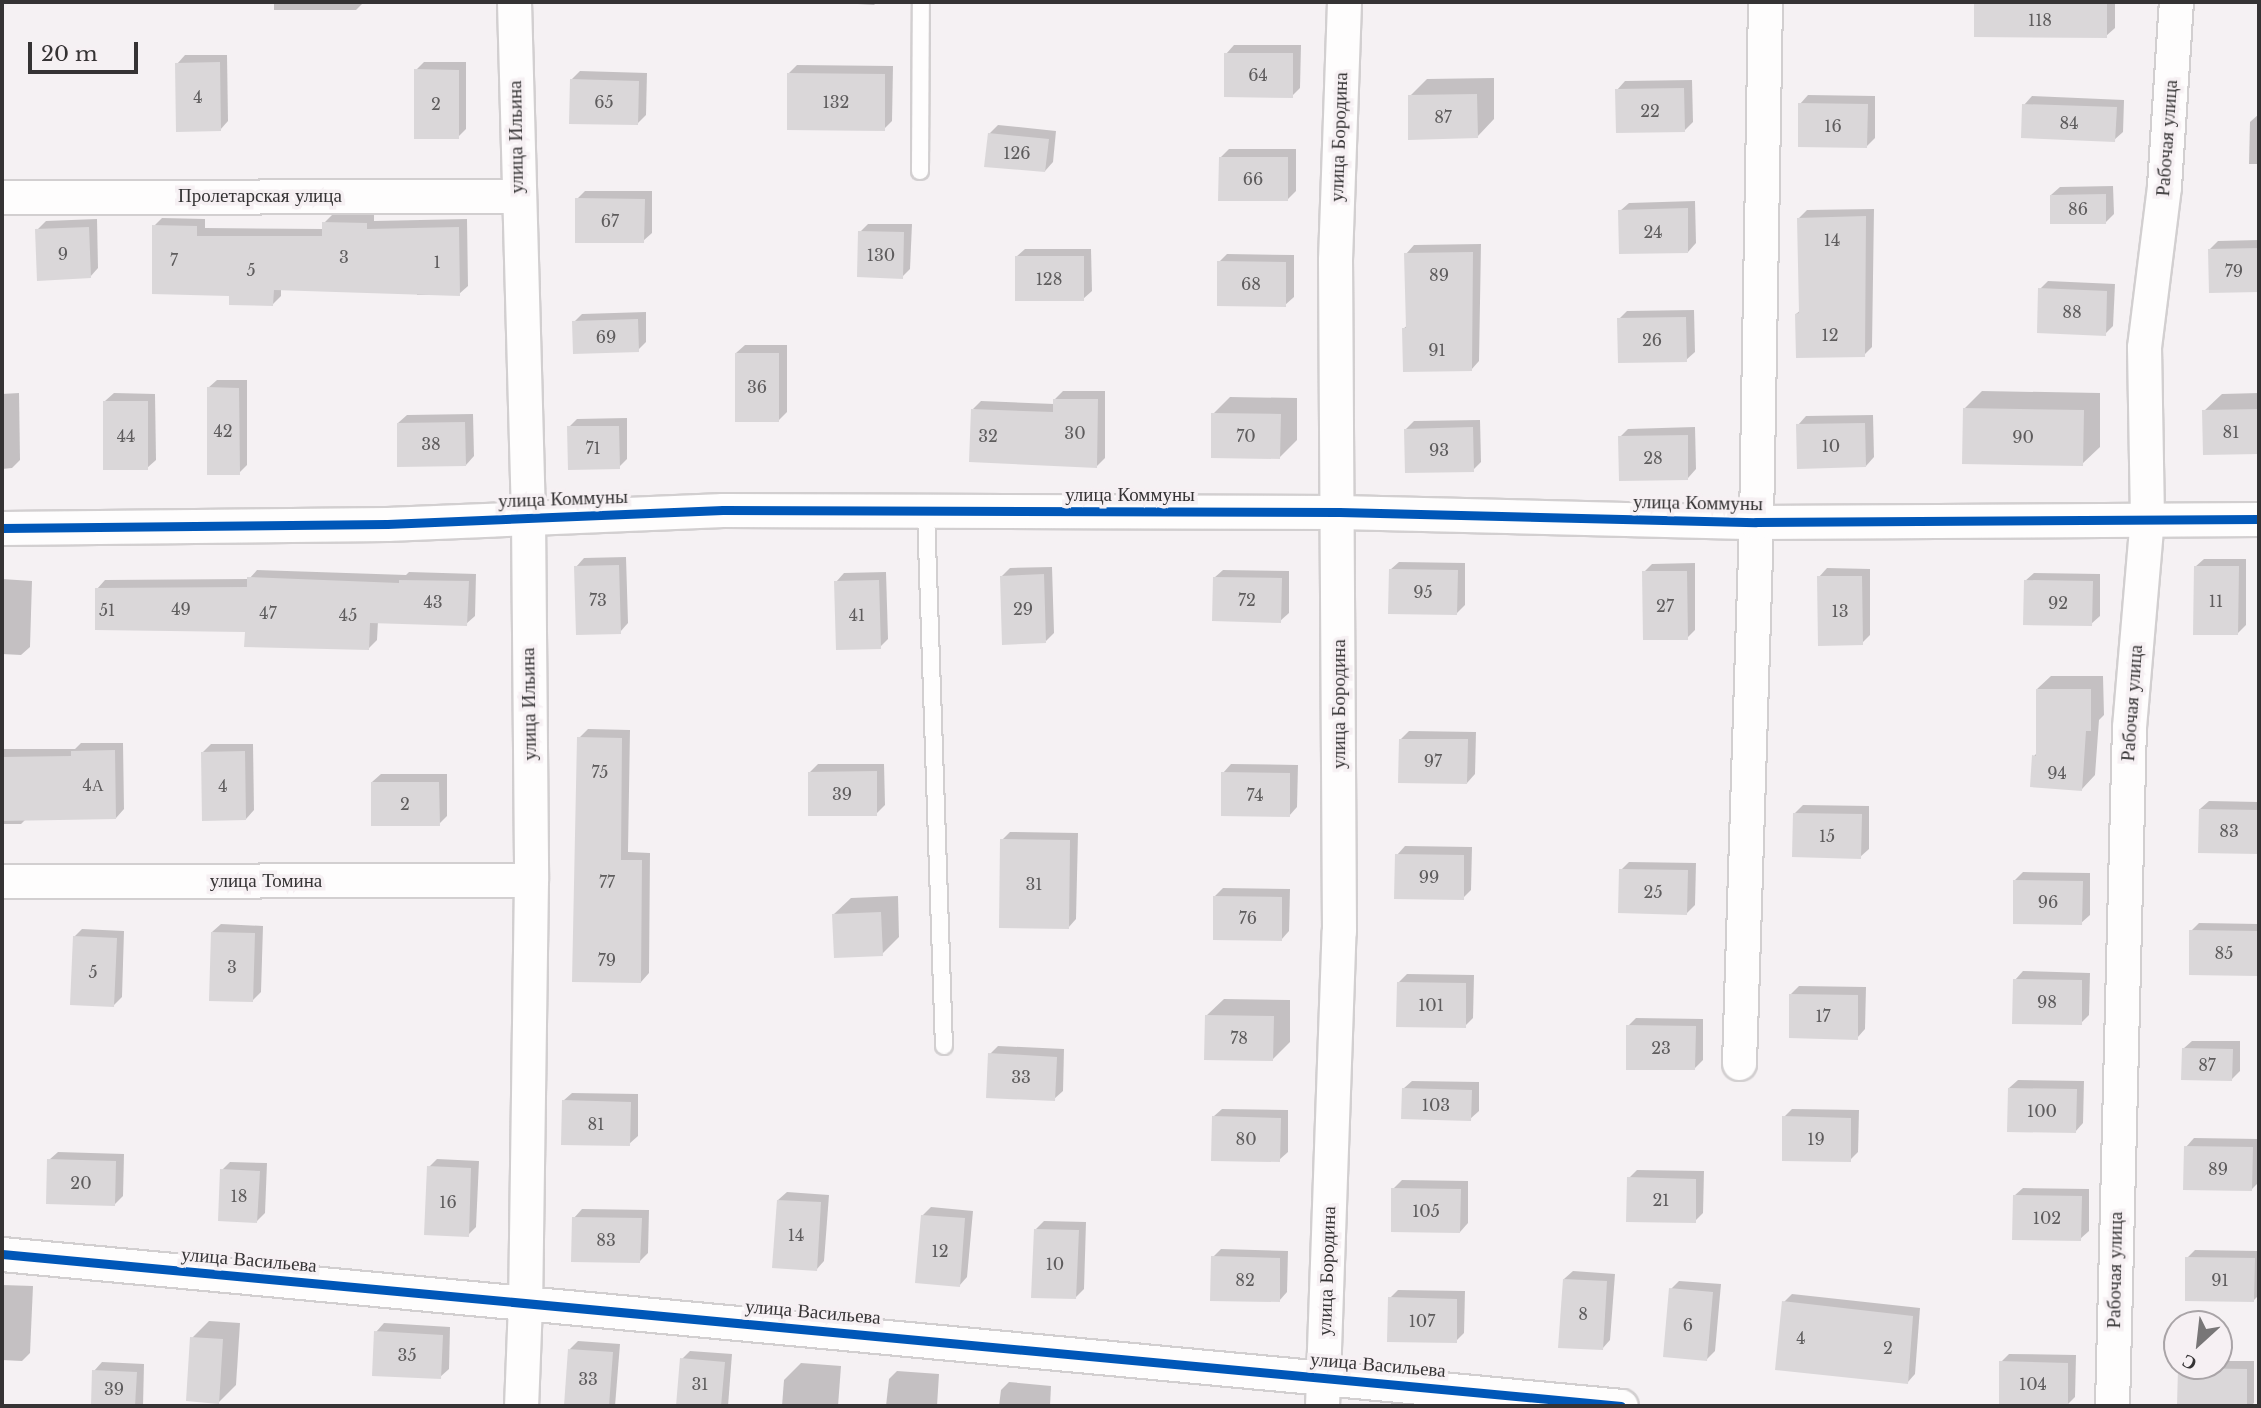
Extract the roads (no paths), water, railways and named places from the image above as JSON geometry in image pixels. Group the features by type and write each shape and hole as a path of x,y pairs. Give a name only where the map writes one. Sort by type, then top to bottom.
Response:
{"street":[{"name":"улица Ильина","path":"513,2 528,517 531,880 521,1406"},
{"name":"улица Бородина","path":"1323,1392 1339,931 1339,512 1335,260 1344,2"},
{"name":"улица Коммуны","path":"1739,1063 1756,522 1765,2"},
{"name":"Рабочая улица","path":"2112,1406 2129,727 2147,519 2144,347 2164,187 2176,2"},
{"name":"Пролетарская улица","path":"2,197 517,195"},
{"name":"улица Коммуны","path":"2,528 387,524 723,510 926,513 1339,512 1756,522 2259,519"},
{"name":"улица Томина","path":"2,881 531,880"},
{"name":"улица Васильева","path":"2,1254 525,1303 1323,1392 1621,1406"}],"lane":[{"path":"920,171 921,2"},
{"path":"926,513 944,1045"}]}
